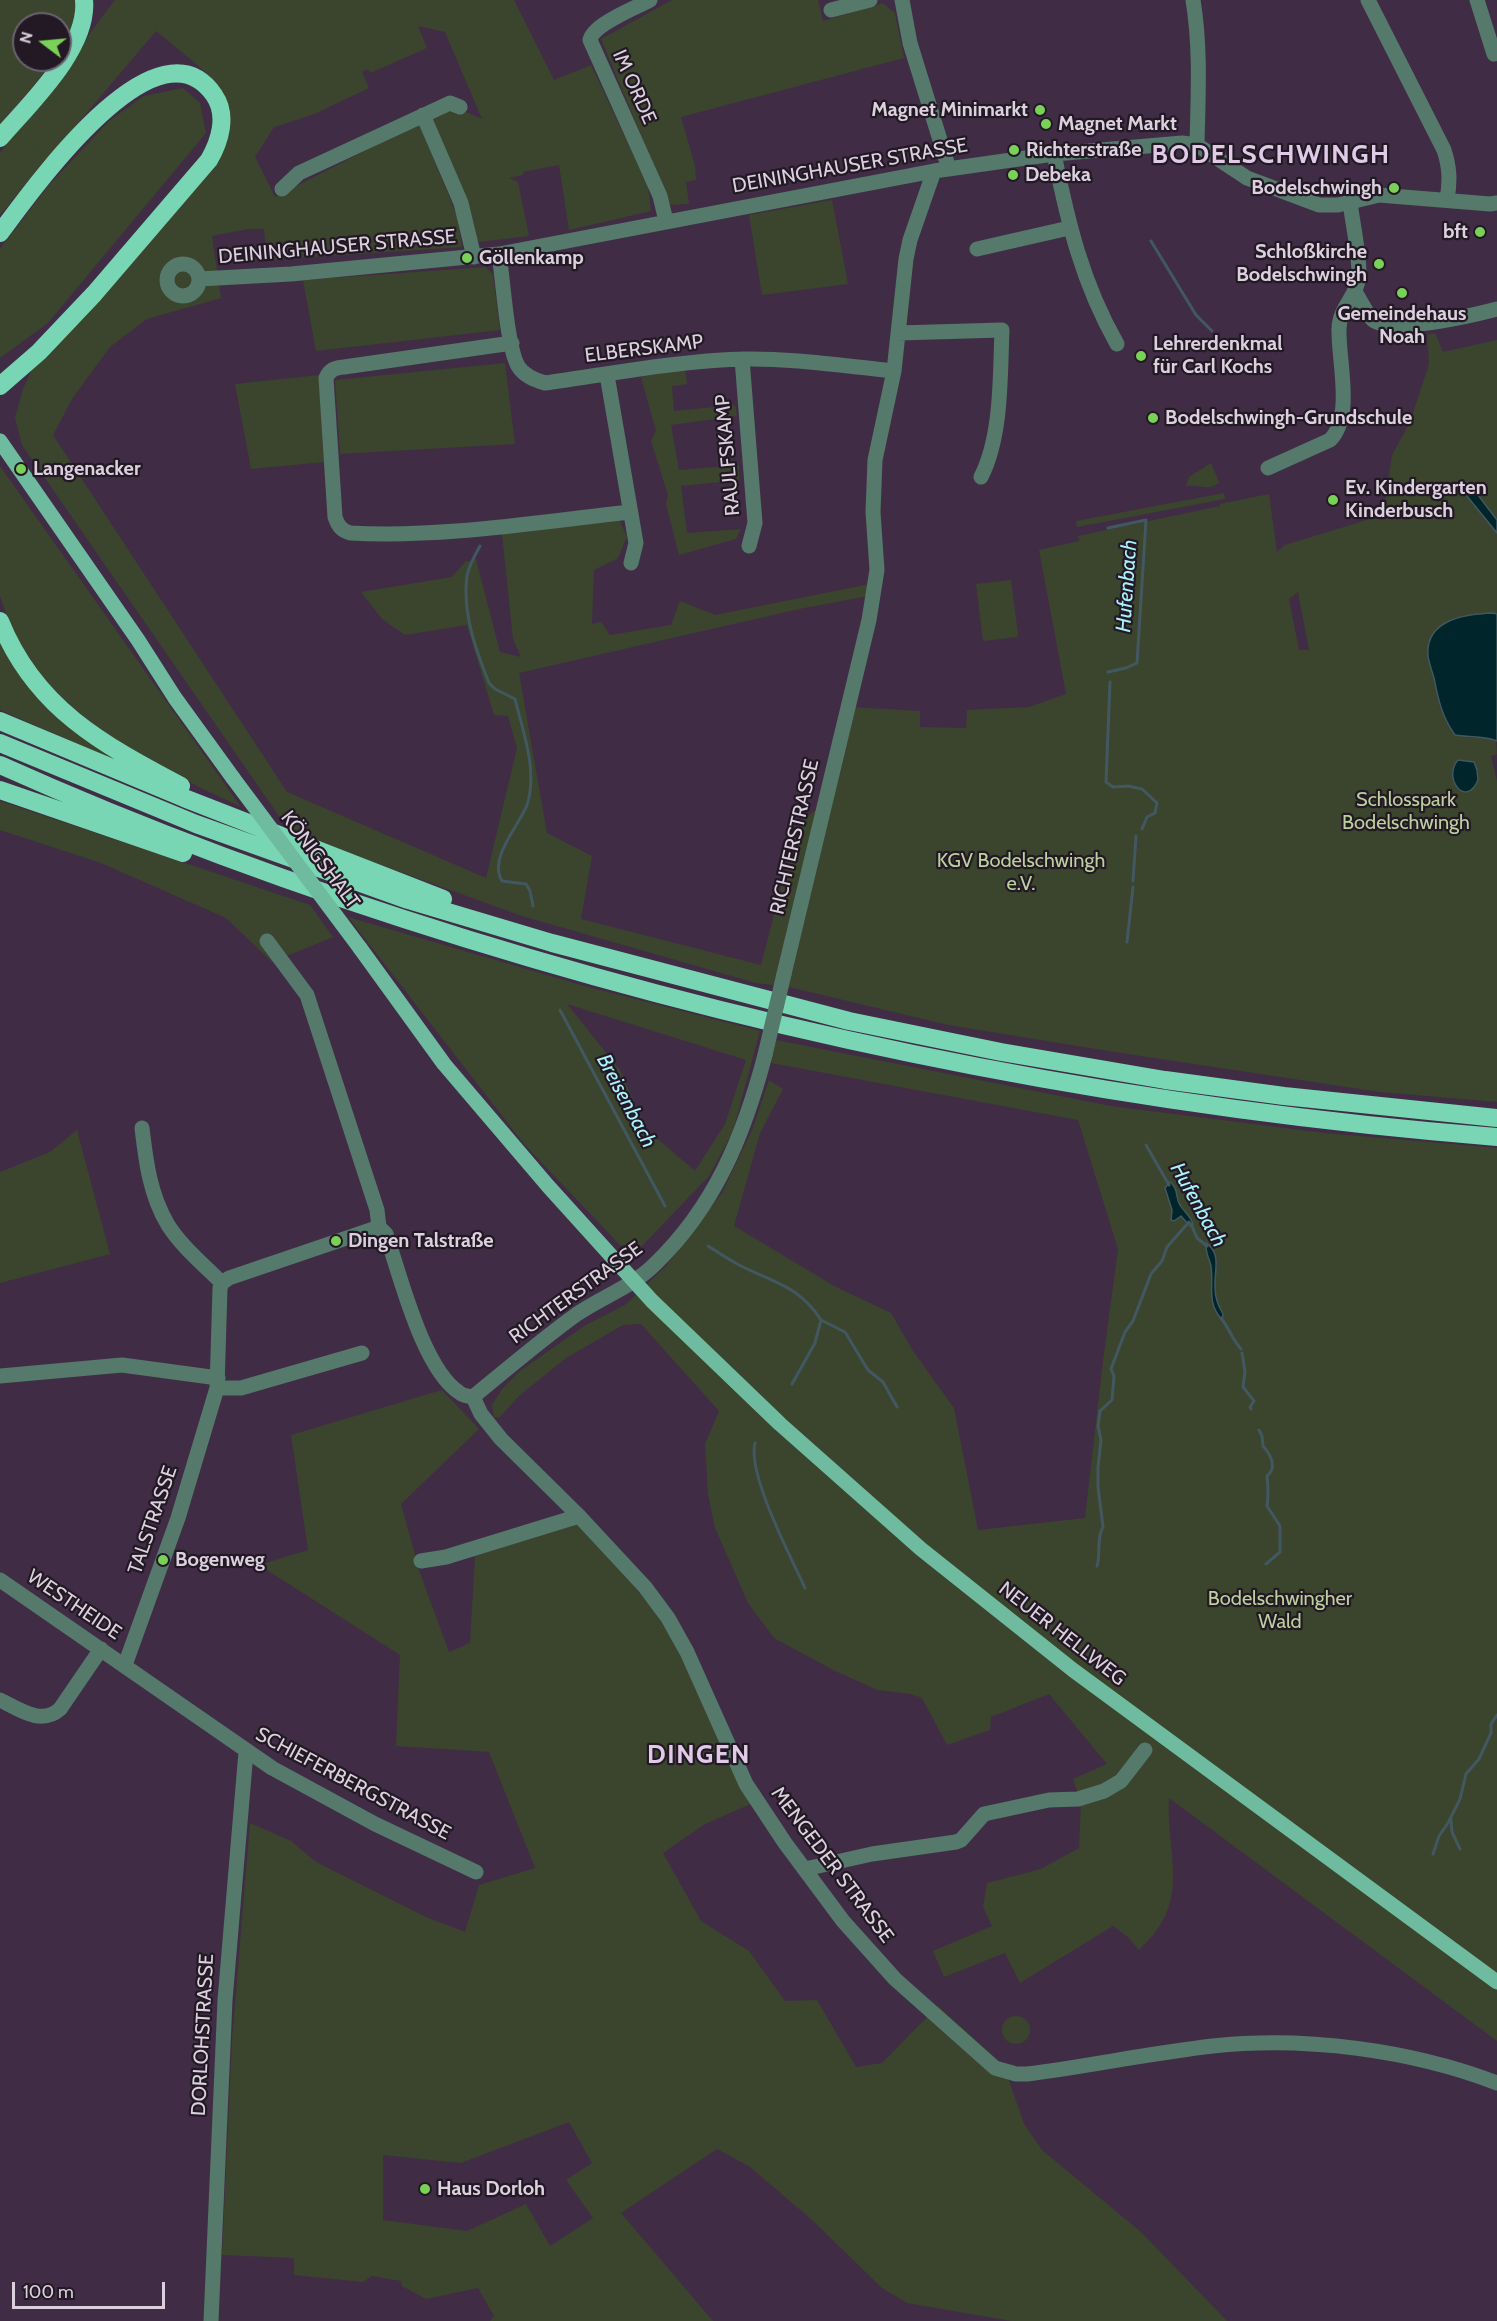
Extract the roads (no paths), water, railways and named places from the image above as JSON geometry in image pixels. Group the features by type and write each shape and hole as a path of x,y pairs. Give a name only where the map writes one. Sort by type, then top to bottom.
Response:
{"highway":[{"path":"0,138 66,57 82,23 84,0"},
{"path":"0,232 64,151 96,118 131,90 146,81 176,74 198,80 216,97 221,112 221,130 219,141 209,160 72,317 39,352 0,386"},
{"path":"0,621 22,666 46,697 115,751 188,789 234,818"},
{"path":"0,721 234,818 439,898 528,927 552,943"},
{"path":"0,743 237,840 408,900 552,943 849,1020 1001,1052 1165,1080 1284,1096 1497,1118"},
{"path":"0,765 140,823 303,886"},
{"path":"0,784 56,808"},
{"path":"0,790 189,855 303,886 525,957 792,1029 1005,1073 1153,1098 1357,1124 1497,1137"}],"main road":[{"name":"KÖNIGSHALT","path":"0,441 138,640 175,698 444,1064 634,1282"},
{"name":"NEUER HELLWEG","path":"634,1282 780,1424 930,1557 1151,1729 1497,1982"}],"street":[{"name":"IM ORDE","path":"651,0 600,26 591,33 590,40 660,196 666,221"},
{"path":"831,10 870,0"},
{"path":"902,0 910,44 941,170"},
{"path":"1193,0 1199,58 1197,145 1247,178 1319,205 1338,205 1379,195 1497,203"},
{"path":"1368,0 1444,150 1449,163 1450,180 1447,200"},
{"path":"1478,0 1494,54"},
{"path":"282,189 299,172 450,103 460,107"},
{"path":"423,115 461,203 474,257"},
{"name":"DEININGHAUSER STRASSE","path":"199,279 303,273 499,254 941,170 1054,154 1182,143 1197,145"},
{"path":"1054,154 1070,228 1082,269 1100,313 1117,344"},
{"name":"RICHTERSTRASSE","path":"473,1397 579,1313 634,1282 668,1252 718,1184 750,1110 869,620 877,570 873,512 875,460 894,371 906,259 916,221 941,170"},
{"path":"1268,468 1328,442 1335,436 1342,415 1339,324 1344,306 1355,292 1359,278 1350,202"},
{"path":"977,249 997,239 1070,228"},
{"name":"ELBERSKAMP","path":"499,254 512,343 518,365 536,381 545,383 742,359 792,361 894,371"},
{"path":"1355,292 1374,321 1383,324 1430,323 1497,309"},
{"path":"898,333 1002,330 999,394 990,459 981,477"},
{"path":"512,343 344,367 328,373 326,378 335,518 338,526 350,533 425,532 498,527 630,512"},
{"name":"RAULFSKAMP","path":"742,359 755,523 749,546"},
{"path":"607,375 636,543 631,563"},
{"name":"MENGEDER STRASSE","path":"267,941 307,995 377,1210 379,1227 386,1234 422,1341 449,1383 461,1394 473,1397 481,1414 501,1439 579,1516 645,1587 668,1618 687,1652 746,1784 785,1844 843,1921 876,1960 911,1995 974,2051 1002,2072 1027,2074 1215,2046 1298,2044 1389,2054 1419,2060 1497,2083"},
{"path":"142,1128 149,1179 168,1225 186,1248 222,1283 229,1278 289,1256 379,1227"},
{"name":"TALSTRASSE","path":"125,1665 178,1518 218,1383 222,1283"},
{"path":"0,1376 122,1365 241,1388 362,1353"},
{"path":"421,1561 468,1551 579,1516"},
{"name":"WESTHEIDE","path":"0,1580 125,1665"},
{"path":"0,1700 38,1717 55,1714 101,1649"},
{"name":"SCHIEFERBERGSTRASSE","path":"125,1665 246,1752 366,1819 477,1872"},
{"path":"805,1869 850,1858 956,1842 961,1840 984,1814 1049,1800 1090,1796 1121,1781 1145,1750"},
{"name":"DORLOHSTRASSE","path":"212,2321 225,2000 246,1752"}],"waterway":[{"path":"1151,241 1196,315 1212,331"},
{"name":"Hufenbach","path":"1108,528 1146,520 1137,663 1108,672"},
{"name":"Breisenbach","path":"480,546 467,576 466,604 471,631 489,683 495,689 515,699 525,738 531,779 527,805 506,842 499,862 499,872 502,881 526,884 533,906"},
{"name":"Hufenbach","path":"1110,682 1106,782 1113,787 1128,786 1142,789 1157,803 1155,813 1147,817 1142,829"},
{"name":"Hufenbach","path":"1133,881 1136,836"},
{"name":"Hufenbach","path":"1127,942 1133,887"},
{"name":"Breisenbach","path":"560,1010 665,1206"},
{"name":"Hufenbach","path":"1146,1145 1169,1185"},
{"path":"1097,1566 1103,1527 1098,1487 1101,1440 1098,1426 1100,1411 1112,1400 1114,1376 1111,1369 1151,1274 1162,1261 1167,1247 1189,1222"},
{"name":"Hufenbach","path":"1191,1224 1197,1238 1207,1246"},
{"name":"Breisenbach","path":"708,1246 737,1264 795,1292 821,1320 815,1343 792,1384"},
{"name":"Hufenbach","path":"1221,1318 1241,1349"},
{"path":"821,1320 845,1332 868,1370 883,1382 897,1407"},
{"name":"Hufenbach","path":"1242,1353 1245,1372 1243,1387 1254,1401 1251,1409"},
{"name":"Hufenbach","path":"1259,1430 1263,1446 1272,1465 1267,1476 1267,1506 1280,1526 1280,1552 1266,1564"},
{"name":"Breisenbach","path":"755,1443 754,1457 757,1474 772,1516 805,1588"},
{"path":"1433,1854 1439,1836 1460,1799 1466,1774 1479,1759 1491,1733 1491,1724 1497,1715"},
{"path":"1451,1820 1452,1832 1460,1849"}],"place":[{"name":"Magnet Minimarkt","path":"1040,110"},
{"name":"Magnet Markt","path":"1046,124"},
{"name":"Richterstraße","path":"1014,150"},
{"name":"Debeka","path":"1013,175"},
{"name":"Bodelschwingh","path":"1394,188"},
{"name":"bft","path":"1480,232"},
{"name":"Göllenkamp","path":"467,258"},
{"name":"Schloßkirche Bodelschwingh","path":"1379,264"},
{"name":"Gemeindehaus Noah","path":"1402,293"},
{"name":"Lehrerdenkmal für Carl Kochs","path":"1141,356"},
{"name":"Bodelschwingh-Grundschule","path":"1153,418"},
{"name":"Langenacker","path":"21,469"},
{"name":"Ev. Kindergarten Kinderbusch","path":"1333,500"},
{"name":"Dingen Talstraße","path":"336,1241"},
{"name":"Bogenweg","path":"163,1560"},
{"name":"Haus Dorloh","path":"425,2189"}],"district":[{"name":"BODELSCHWINGH","path":"1271,155"},
{"name":"DINGEN","path":"699,1755"}],"park label":[{"name":"Schlosspark Bodelschwingh","path":"1406,812"},
{"name":"KGV Bodelschwingh e.V.","path":"1021,872"},
{"name":"Bodelschwingher Wald","path":"1280,1610"}]}
